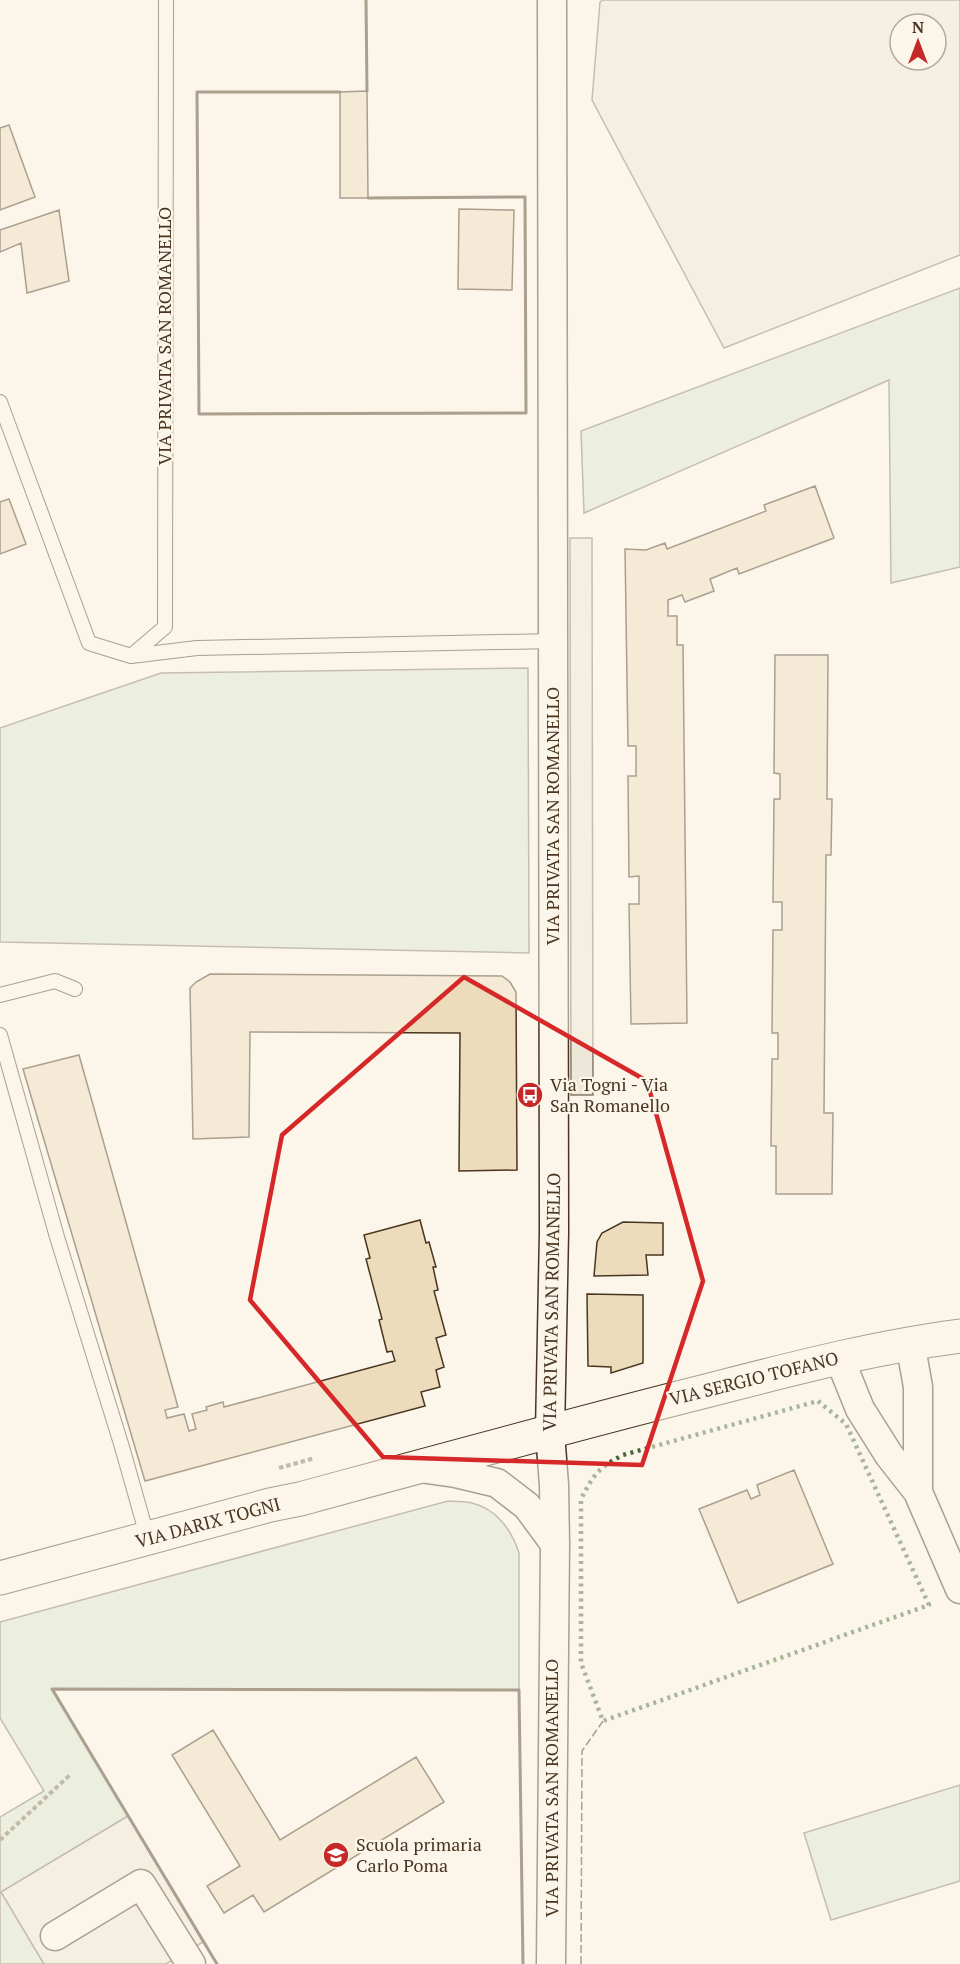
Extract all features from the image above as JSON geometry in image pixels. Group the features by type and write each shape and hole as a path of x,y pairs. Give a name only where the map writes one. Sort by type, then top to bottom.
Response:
{"street":[{"name":"VIA PRIVATA SAN ROMANELLO","path":"551,1964 555,1544 550,1433 554,1232 552,0"},
{"name":"VIA SERGIO TOFANO","path":"550,1433 839,1357 910,1342 960,1336"},
{"path":"910,1342 918,1387 918,1492"},
{"path":"839,1357 860,1409 889,1455 918,1492 960,1589"},
{"name":"VIA DARIX TOGNI","path":"3,1575 550,1433"},
{"name":"VIA DARIX TOGNI","path":"416,1467 497,1483 527,1506 555,1544"},
{"path":"55,1936 141,1884 191,1964"}],"lane":[{"name":"VIA PRIVATA SAN ROMANELLO","path":"131,656 165,627 166,0"},
{"path":"0,402 89,643 131,656 197,648 553,640"},
{"path":"0,995 55,981 75,989"},
{"path":"0,1035 57,1237 148,1539"}],"path":[{"path":"0,1840 71,1774"}],"highlighted area":[{"path":"464,977 647,1081 703,1281 642,1465 383,1457 250,1300 282,1135"}],"green space":[{"path":"960,288 960,567 891,583 889,380 584,513 581,431"},
{"path":"528,668 529,953 0,942 0,728 161,673"},
{"path":"448,1501 469,1502 489,1510 508,1529 516,1545 519,1553 519,1690 53,1689 128,1816 1,1892 44,1964 0,1964 0,1817 44,1791 0,1718 0,1622"},
{"path":"960,1785 960,1881 831,1920 804,1833"}],"shaded area":[{"path":"603,0 960,0 960,255 724,348 592,100 600,2"},
{"path":"570,538 592,538 593,1095 571,1095"},
{"path":"128,1816 203,1942 166,1964 44,1964 1,1892"}],"building":[{"path":"367,91 368,198 340,198 340,92"},
{"path":"9,125 35,197 0,210 0,128"},
{"path":"459,209 514,210 512,290 458,289"},
{"path":"59,210 69,281 27,293 21,243 0,252 0,230"},
{"path":"815,486 834,538 739,574 737,568 710,579 714,591 685,602 682,595 668,600 668,616 677,616 677,645 683,645 687,1023 631,1024 629,904 639,904 639,876 629,877 628,776 636,776 636,746 628,746 625,549 646,550 665,543 667,549 766,511 764,505"},
{"path":"9,499 26,544 0,554 0,502"},
{"path":"775,655 828,655 827,799 832,799 831,855 826,855 824,1113 833,1113 832,1194 776,1194 776,1146 771,1146 772,1059 778,1059 778,1033 772,1033 773,930 782,930 782,902 773,902 774,799 780,799 780,774 774,773"},
{"path":"210,974 502,976 510,982 516,992 517,1170 459,1171 460,1033 250,1032 249,1137 193,1139 190,988"},
{"path":"79,1055 178,1407 165,1410 167,1418 184,1414 189,1431 196,1429 192,1414 207,1410 206,1407 223,1402 224,1407 395,1361 392,1351 387,1352 379,1320 382,1319 366,1259 370,1258 364,1235 420,1220 436,1267 433,1267 438,1290 434,1291 446,1335 436,1338 444,1367 436,1370 440,1387 421,1392 425,1406 145,1481 23,1069"},
{"path":"623,1222 663,1223 663,1255 646,1255 648,1275 594,1276 597,1242 602,1233"},
{"path":"587,1294 643,1295 643,1363 611,1373 611,1367 588,1366"},
{"path":"794,1470 833,1564 738,1603 699,1509 747,1490 751,1499 760,1495 757,1485"},
{"path":"213,1730 280,1840 416,1757 444,1802 264,1912 253,1895 224,1913 207,1886 240,1866 172,1755"}],"hedge":[{"path":"818,1401 846,1424 929,1605 603,1721 581,1663 581,1499 593,1478 602,1468 623,1455 818,1401"}],"fence":[{"path":"581,1964 582,1751 603,1721"}],"wall":[{"path":"366,0 367,91"},
{"path":"340,92 197,92 199,414 526,413 525,197 368,198"},
{"path":"217,1964 52,1689 519,1690 523,1964"}],"place":[{"name":"Via Togni - Via San Romanello","path":"530,1095"},
{"name":"Scuola primaria Carlo Poma","path":"336,1855"}]}
